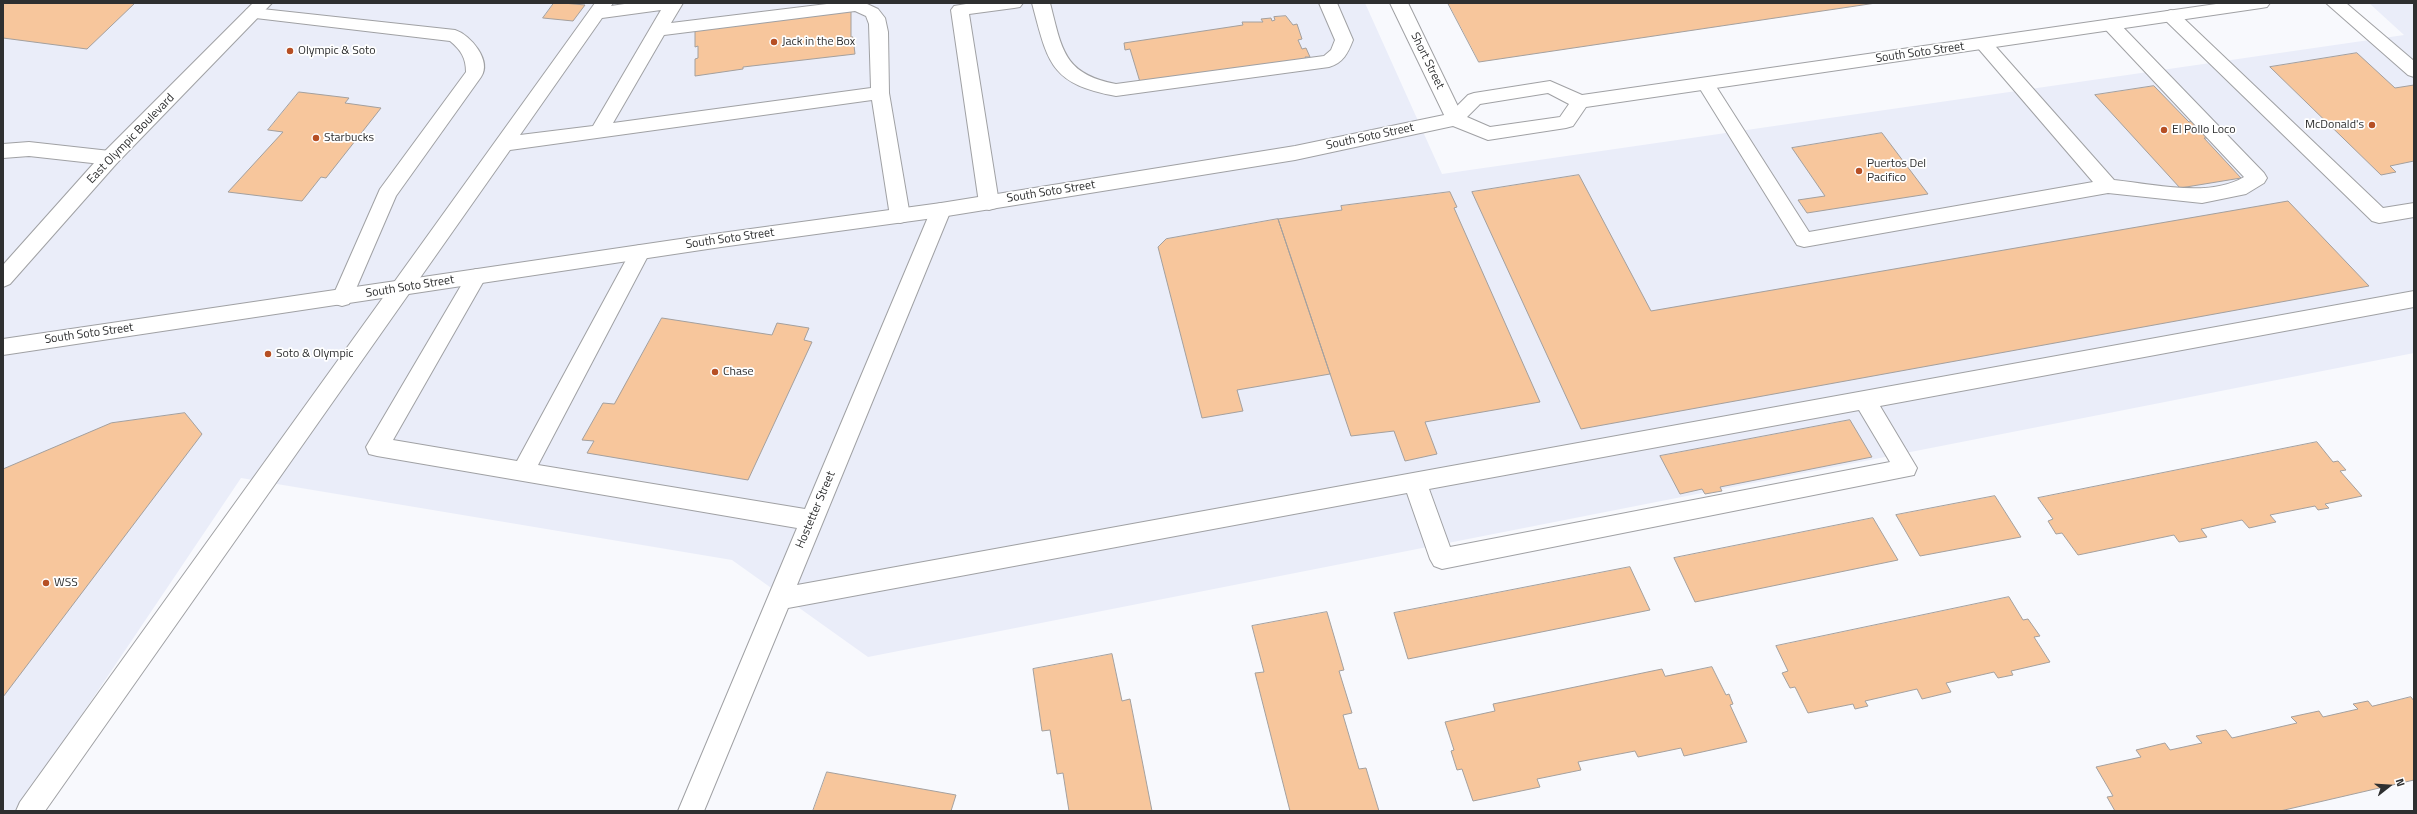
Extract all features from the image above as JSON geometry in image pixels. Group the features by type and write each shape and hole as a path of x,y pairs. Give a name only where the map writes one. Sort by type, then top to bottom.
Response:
{"main road":[{"path":"29,811 600,8 673,3"},
{"path":"598,131 673,3"},
{"path":"989,202 960,10 980,5 1014,3"},
{"path":"1042,3 1055,55 1062,66 1085,84 1116,90 1329,61 1339,53 1344,40 1328,3"},
{"name":"Short Street","path":"1399,3 1455,119"},
{"name":"South Soto Street","path":"1580,102 2261,3"},
{"path":"2335,3 2414,71"},
{"path":"658,30 855,6 869,10 877,18 882,69 880,93 900,216"},
{"path":"258,8 455,36 465,44 476,62 475,73 387,194 342,298"},
{"name":"East Olympic Boulevard","path":"3,279 110,158 258,8"},
{"path":"2171,16 2379,216 2414,210"},
{"path":"1706,84 1804,240 2108,186 2202,196 2239,189 2257,178 2111,25"},
{"path":"1983,43 2108,186"},
{"path":"1550,87 1580,102 1566,122 1488,134 1455,119 1474,99 1550,87"},
{"path":"504,144 880,93"},
{"name":"South Soto Street","path":"3,347 342,298 640,252 942,210 1295,153 1455,119"},
{"path":"3,150 29,149 110,158"},
{"name":"Hostetter Street","path":"691,811 942,210"},
{"path":"523,472 640,252"},
{"path":"476,277 377,447 812,520"},
{"path":"779,599 2414,299"},
{"path":"1415,482 1442,559 1906,468 1865,400"}],"shaded area":[{"path":"3,3 1365,3 1442,174 2404,35 2369,3 2414,3 2414,353 868,657 732,560 241,478 17,811 3,811"}],"building":[{"path":"3,3 135,3 87,49 3,38"},
{"path":"554,3 585,5 573,21 543,18"},
{"path":"1448,3 1876,3 1479,62"},
{"name":"Jack in the Box","path":"851,10 851,37 853,37 855,54 743,67 743,69 695,76 695,59 698,58 698,46 695,47 695,31"},
{"path":"1286,16 1293,25 1297,24 1302,39 1298,40 1302,49 1306,48 1310,57 1237,72 1235,68 1140,82 1130,49 1125,50 1124,43 1243,25 1242,22 1263,22 1261,19 1271,18 1272,21 1275,20 1274,17"},
{"name":"McDonald's","path":"2357,53 2395,88 2414,85 2414,161 2390,166 2396,172 2381,175 2270,67"},
{"name":"El Pollo Loco","path":"2154,86 2189,122 2192,121 2208,138 2204,138 2241,178 2180,188 2095,95"},
{"path":"299,92 349,98 345,103 381,108 326,178 321,177 302,201 228,192 283,132 268,130"},
{"name":"Puertos Del Pacifico","path":"1882,133 1928,194 1807,213 1798,200 1825,196 1792,148"},
{"path":"1579,175 1651,311 2288,201 2369,286 1581,429 1472,192"},
{"path":"1450,192 1457,207 1454,208 1540,402 1425,422 1437,454 1405,461 1394,431 1351,436 1278,219 1342,210 1341,206"},
{"path":"1278,219 1330,374 1237,390 1243,411 1202,418 1158,247 1166,239"},
{"name":"Chase","path":"662,318 772,335 777,323 809,328 804,340 812,342 748,480 587,453 594,441 582,440 603,403 614,404"},
{"name":"WSS","path":"185,413 202,434 3,697 3,469 111,423"},
{"path":"1850,420 1872,457 1720,487 1722,491 1705,494 1702,489 1680,494 1660,456"},
{"path":"2317,442 2333,462 2338,461 2346,470 2340,471 2362,496 2325,504 2329,508 2318,510 2315,506 2270,515 2276,522 2249,528 2242,520 2201,529 2207,537 2179,542 2174,535 2078,555 2062,533 2056,534 2048,521 2053,519 2038,498"},
{"path":"1995,496 2021,537 1920,556 1896,515"},
{"path":"1873,518 1898,560 1695,602 1674,558"},
{"path":"1630,567 1650,610 1408,659 1394,613"},
{"path":"2009,597 2023,620 2028,619 2040,636 2034,637 2050,662 2011,671 2013,675 1998,678 1994,672 1946,683 1951,692 1922,699 1917,689 1865,701 1868,706 1855,709 1853,704 1808,713 1795,687 1790,688 1782,673 1788,671 1776,646"},
{"path":"1327,612 1344,670 1339,671 1352,713 1343,715 1359,769 1366,768 1379,811 1290,811 1255,673 1264,672 1252,626"},
{"path":"1112,654 1122,701 1130,699 1152,811 1069,811 1063,773 1057,774 1050,730 1042,731 1033,669"},
{"path":"1712,667 1726,695 1729,694 1733,704 1730,705 1747,742 1684,756 1681,748 1638,757 1635,751 1578,762 1581,770 1537,779 1540,787 1473,801 1462,769 1457,770 1451,751 1454,750 1445,722 1495,711 1493,704 1662,669 1665,676"},
{"path":"2411,697 2414,701 2414,780 2280,811 2115,811 2107,797 2113,796 2096,767 2141,757 2136,750 2165,743 2170,750 2202,743 2196,736 2226,730 2232,738 2297,723 2291,717 2319,711 2323,717 2358,709 2353,704 2368,701 2372,706"},
{"path":"827,772 956,795 951,811 813,811"}],"place":[{"name":"Jack in the Box","path":"774,42"},
{"name":"Olympic & Soto","path":"290,51"},
{"name":"McDonald's","path":"2372,125"},
{"name":"El Pollo Loco","path":"2164,130"},
{"name":"Starbucks","path":"316,138"},
{"name":"Puertos Del Pacifico","path":"1859,171"},
{"name":"Soto & Olympic","path":"268,354"},
{"name":"Chase","path":"715,372"},
{"name":"WSS","path":"46,583"}]}
